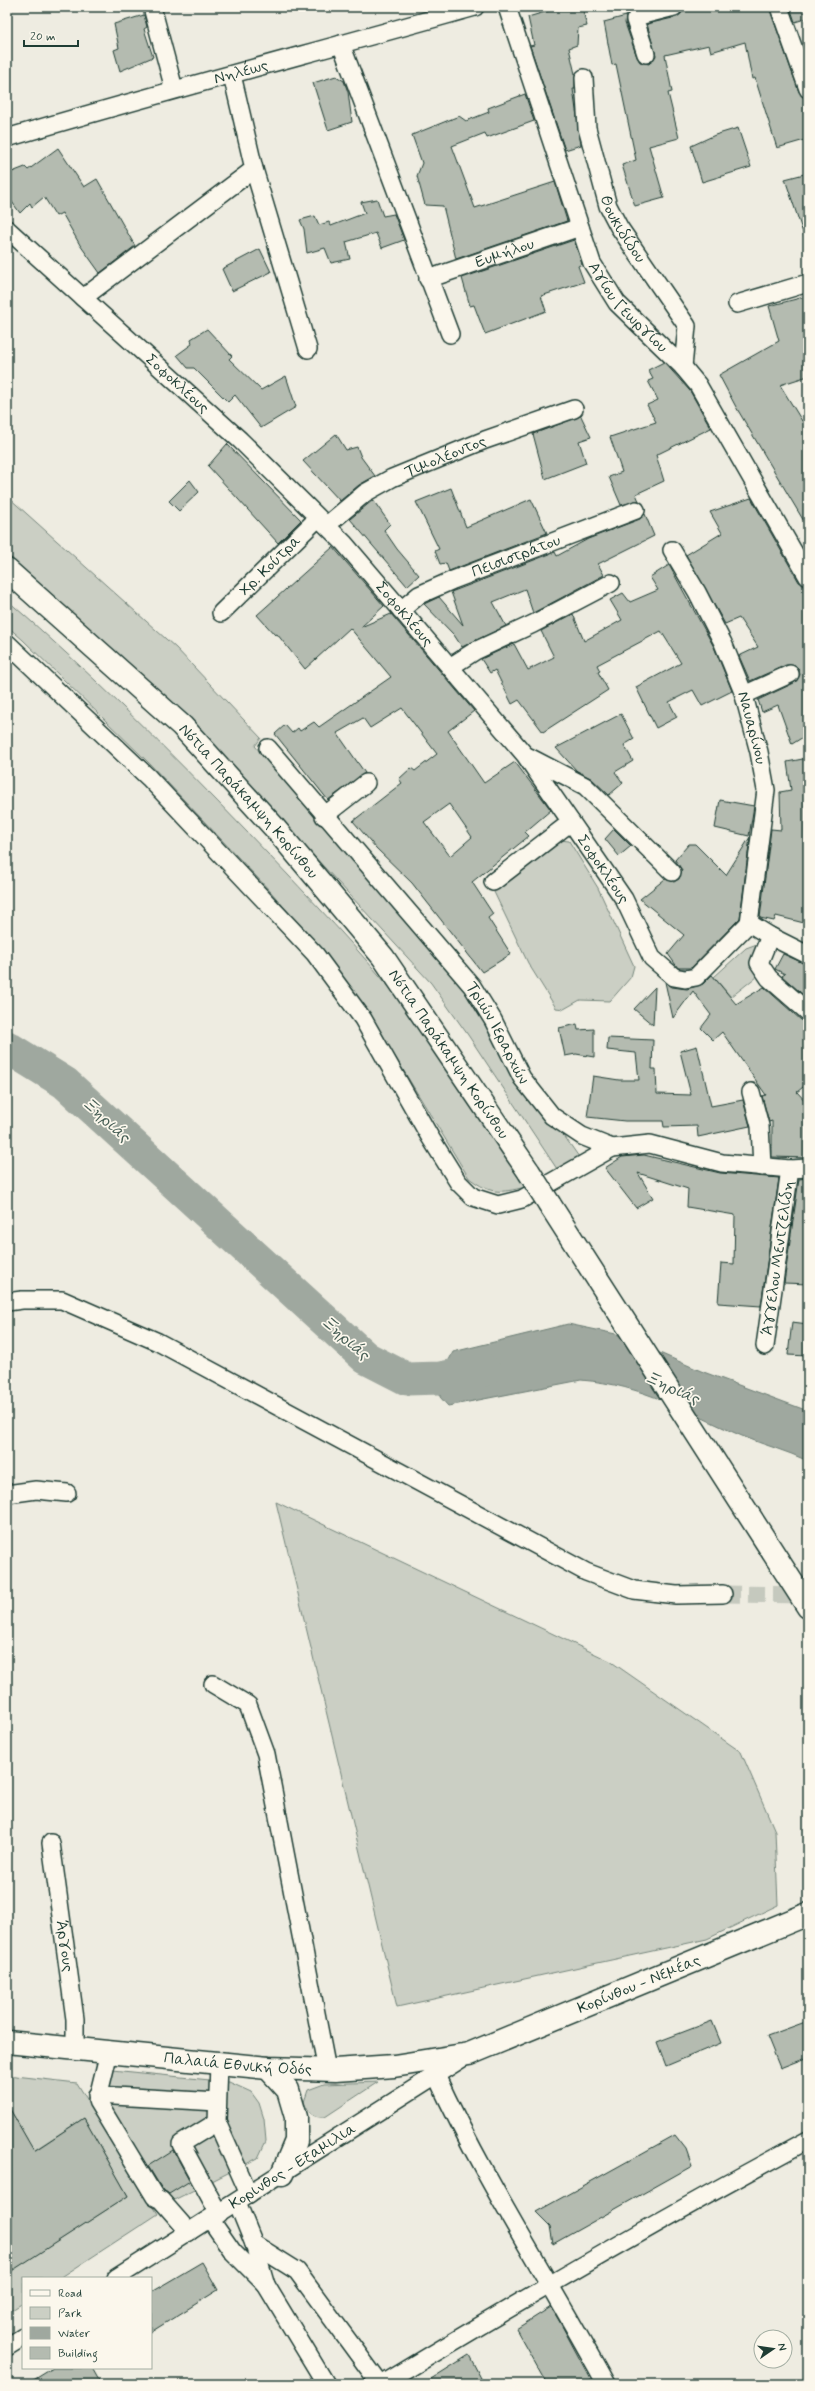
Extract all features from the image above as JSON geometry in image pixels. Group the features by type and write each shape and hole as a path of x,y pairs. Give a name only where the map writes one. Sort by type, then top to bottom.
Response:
{"main road":[{"name":"Νότια Παράκαμψη Κορίνθου","path":"7,570 182,726 230,777 303,861 383,957 529,1172 808,1607"},
{"name":"Κορίνθου - Νεμέας","path":"469,2054 804,1919"},
{"name":"Παλαιά Εθνική Οδός","path":"7,2042 268,2068 327,2070 394,2066 469,2054"},
{"path":"268,2068 288,2090 296,2117 296,2141 282,2174"}],"street":[{"path":"152,7 174,88"},
{"name":"Νηλέως","path":"7,138 174,88 232,75 475,7"},
{"name":"Αγίου Γεωργίου","path":"507,7 534,93 592,263 617,302 683,367 698,386 808,577"},
{"path":"646,54 635,20 639,16 674,7"},
{"path":"779,7 808,89"},
{"path":"341,44 428,279 450,334"},
{"path":"232,75 254,169 308,349"},
{"name":"Θουκιδίδου","path":"584,78 587,128 608,206 619,227 688,326 683,367"},
{"path":"83,298 254,169"},
{"name":"Ευμήλου","path":"428,279 580,227"},
{"name":"Σοφοκλέους","path":"7,229 240,440 323,521 525,754 624,899 652,958 674,977 685,979 696,977 749,923"},
{"path":"737,304 808,283"},
{"name":"Τιμολέοντος","path":"323,521 365,493 392,478 485,440 574,408"},
{"name":"Πεισιστράτου","path":"401,610 419,595 452,580 636,510"},
{"name":"Χρ. Κούτρα","path":"220,613 323,521"},
{"name":"Ναυαρίνου","path":"672,550 711,619 744,696 752,723 766,790 749,923"},
{"path":"450,667 475,651 533,624 611,583"},
{"path":"7,643 149,778 315,954 363,1019 434,1144 458,1182 474,1197 498,1205 522,1199 612,1148"},
{"path":"744,696 790,674"},
{"name":"Τριών Ιεραρχών","path":"268,748 324,816 472,986 493,1020 522,1078 552,1116 582,1136 612,1148 650,1144 722,1163 790,1169 808,1168"},
{"path":"525,754 585,786 672,872"},
{"path":"324,816 366,783"},
{"path":"493,882 571,822"},
{"path":"749,923 770,936 808,955"},
{"path":"770,936 759,963 769,978 808,1012"},
{"path":"751,1092 760,1126 762,1167"},
{"name":"Άγγελου Μεντζελίδη","path":"765,1346 790,1169"},
{"path":"7,1302 22,1300 62,1300 158,1342 586,1572 634,1590 676,1595 723,1594"},
{"path":"7,1494 36,1490 67,1493"},
{"path":"213,1684 248,1705 266,1754 327,2070"},
{"name":"Άργους","path":"51,1843 75,2019 75,2049"},
{"path":"109,2052 97,2100 155,2197 161,2200 189,2232"},
{"name":"Κορινθος - Εξαμιλια","path":"118,2277 469,2054"},
{"path":"218,2063 216,2122 243,2198 266,2285"},
{"path":"436,2075 461,2130 550,2283 606,2384"},
{"path":"98,2093 217,2102"},
{"path":"216,2122 181,2144 233,2252 266,2285 326,2384"},
{"path":"383,2384 550,2283 684,2206 808,2140"},
{"path":"254,2244 297,2271 380,2384"},
{"path":"7,2347 22,2338"}],"green space":[{"path":"7,496 176,648 261,738 255,746 457,977 547,1119 565,1137 579,1157 557,1169 468,1035 431,983 183,714 7,554"},
{"path":"7,600 99,684 159,742 264,849 351,943 405,1006 442,1056 477,1108 526,1187 509,1191 496,1191 477,1184 469,1178 394,1055 339,972 271,892 148,762 7,626"},
{"path":"560,840 569,841 598,888 634,966 631,977 610,1001 580,1000 564,1009 556,1008 528,963 494,892"},
{"path":"757,944 756,977 731,997 714,977 746,948"},
{"path":"276,1502 610,1661 741,1752 775,1831 778,1905 707,1939 397,2007"},
{"path":"113,2070 229,2082 251,2092 259,2103 264,2119 266,2141 258,2158 166,2204 106,2105"},
{"path":"7,2075 77,2083 158,2214 62,2277 22,2277 22,2304 7,2313 7,2269 9,2272 128,2196 84,2118 7,2168 7,2152 27,2139 7,2104"},
{"path":"378,2082 325,2117 314,2116 307,2109 304,2102 308,2090 324,2084"}],"water":[{"path":"568,1324 616,1334 701,1371 808,1411 808,1461 742,1436 664,1401 625,1387 604,1383 581,1380 448,1406 440,1397 440,1378 453,1352"}],"building":[{"path":"562,7 582,7 587,26 578,28 577,45 569,48 575,74 575,89 573,89 581,145 565,150 530,46 534,45 528,17"},
{"path":"684,7 769,7 799,92 805,98 808,110 808,139 777,148 755,78 752,79 745,42 711,52 709,45 665,55 672,92 668,93 679,138 649,146 664,198 635,206 622,165 636,160 616,64 612,65 604,22 626,16 625,23 637,57 640,62 649,64 656,56 647,24 677,17 681,14"},
{"path":"790,7 808,7 808,18 795,22"},
{"path":"144,15 147,27 144,29 153,57 120,71 114,50 119,48 114,24"},
{"path":"336,76 344,81 348,92 352,122 328,130 313,83"},
{"path":"525,94 534,121 487,138 485,133 452,146 475,208 555,182 567,221 456,259 443,206 425,205 417,176 422,163 412,135 459,116 466,121 489,112 488,108"},
{"path":"738,128 751,167 702,182 691,146 715,135"},
{"path":"58,148 84,187 97,179 135,246 100,273 80,245 62,213 56,216 44,197 32,207 30,203 20,213 7,195 7,174 25,167 28,170"},
{"path":"808,173 808,238 805,239 785,179"},
{"path":"377,199 383,216 394,214 404,240 382,248 376,233 346,242 350,259 331,263 325,248 307,253 304,229 300,220 315,216 319,225 329,222 331,226 365,213 361,202"},
{"path":"574,240 582,264 578,266 584,282 541,296 546,311 485,334 474,305 470,306 462,278"},
{"path":"260,249 271,272 232,291 222,269"},
{"path":"808,296 808,376 780,385 802,421 808,419 808,528 736,407 719,375 779,341 769,306"},
{"path":"207,329 232,356 229,359 261,390 286,376 296,407 261,428 235,395 228,402 194,368 188,368 177,355 192,344 191,339"},
{"path":"664,362 690,391 711,428 656,455 664,481 636,494 639,501 621,505 609,477 622,472 610,437 656,422 647,405 658,400 648,381 653,379 648,370"},
{"path":"581,416 591,437 579,441 586,463 545,479 533,434"},
{"path":"336,434 346,450 357,447 361,457 375,476 359,485 340,501 303,461"},
{"path":"227,444 301,520 278,543 208,466"},
{"path":"190,480 199,492 179,511 169,501"},
{"path":"451,488 466,527 531,499 547,533 449,571 446,563 440,564 435,551 439,549 416,502"},
{"path":"751,498 799,582 808,587 808,734 792,744 778,705 762,712 758,700 794,683 800,675 799,670 795,666 786,665 750,681 739,656 758,647 739,618 725,624 686,555 722,533 710,512"},
{"path":"373,500 390,524 384,530 397,549 419,575 407,586 350,519"},
{"path":"645,514 654,536 598,564 604,575 533,613 525,589 493,602 506,626 462,647 454,635 424,604 439,597 463,625 451,592 555,552 557,556 588,539 640,519"},
{"path":"333,547 384,606 361,627 391,614 474,711 448,731 484,783 515,762 551,810 525,832 529,836 472,882 493,914 488,918 511,954 482,972 412,883 376,848 353,821 402,783 399,779 411,768 415,771 437,754 402,708 370,728 363,718 337,733 365,773 328,800 275,734 285,725 292,733 298,728 300,731 314,722 319,727 391,677 350,628 305,669 277,634 275,635 257,615","holes":["449,804 472,837 450,856 424,822"]},
{"path":"669,565 714,647 732,691 702,706 693,690 669,702 677,717 656,728 636,687 681,663 661,631 597,665 600,671 598,672 608,690 543,732 519,700 512,704 495,670 490,673 481,659 514,644 528,670 554,657 541,631 573,614 584,641 622,620 610,600 623,593 630,602 658,590 650,577"},
{"path":"621,714 634,739 624,745 633,761 615,772 623,783 609,795 592,779 577,771 556,748"},
{"path":"808,758 808,924 776,916 774,921 760,918 771,829 781,830 780,792 791,790 787,762"},
{"path":"720,800 754,806 749,836 715,828"},
{"path":"614,829 631,846 619,856 605,839"},
{"path":"750,837 740,918 691,968 678,968 668,954 684,935 640,899 665,879 674,882 679,879 682,870 675,860 689,844 695,844 726,875"},
{"path":"783,954 808,965 808,999 782,976 785,974 775,969"},
{"path":"712,975 736,1004 764,987 801,1020 808,1022 808,1083 797,1092 808,1104 808,1158 772,1157 772,1121 769,1122 762,1096 766,1095 722,1032 713,1040 701,1028 711,1015 693,991 673,1018 665,982 672,987 687,989 703,984"},
{"path":"655,987 653,1025 634,1009"},
{"path":"577,1024 578,1030 594,1029 594,1057 576,1054 565,1056 559,1028"},
{"path":"608,1038 653,1040 652,1069 656,1069 657,1094 691,1095 680,1051 697,1046 711,1106 743,1100 750,1126 698,1137 697,1126 664,1127 663,1121 625,1121 587,1117 593,1076 619,1080 639,1080 636,1053 607,1050"},
{"path":"644,1155 720,1173 779,1178 761,1306 718,1303 721,1263 734,1264 735,1215 687,1207 688,1189 638,1173 653,1198 636,1208 605,1168 622,1157"},
{"path":"808,1178 808,1284 784,1283 799,1179"},
{"path":"792,1322 808,1324 808,1356 788,1355"},
{"path":"712,2021 721,2043 666,2066 657,2042"},
{"path":"808,2021 808,2057 780,2068 767,2036"},
{"path":"7,2104 34,2151 84,2118 128,2196 7,2274"},
{"path":"675,2135 686,2149 692,2166 553,2244 550,2226 536,2212"},
{"path":"173,2150 190,2181 169,2194 162,2189 148,2166"},
{"path":"202,2262 218,2290 152,2331 152,2291"},
{"path":"551,2307 593,2384 547,2384 516,2329"},
{"path":"469,2355 484,2384 423,2384"},
{"path":"51,2369 93,2369 101,2384 27,2384"}],"waterway":[{"name":"Ξηριάς","path":"7,1047 65,1083 366,1358 407,1379 440,1378 484,1370"},
{"name":"Ξηριάς","path":"7,1055 13,1049"}],"tunnel":[{"path":"723,1594 808,1595"}]}
